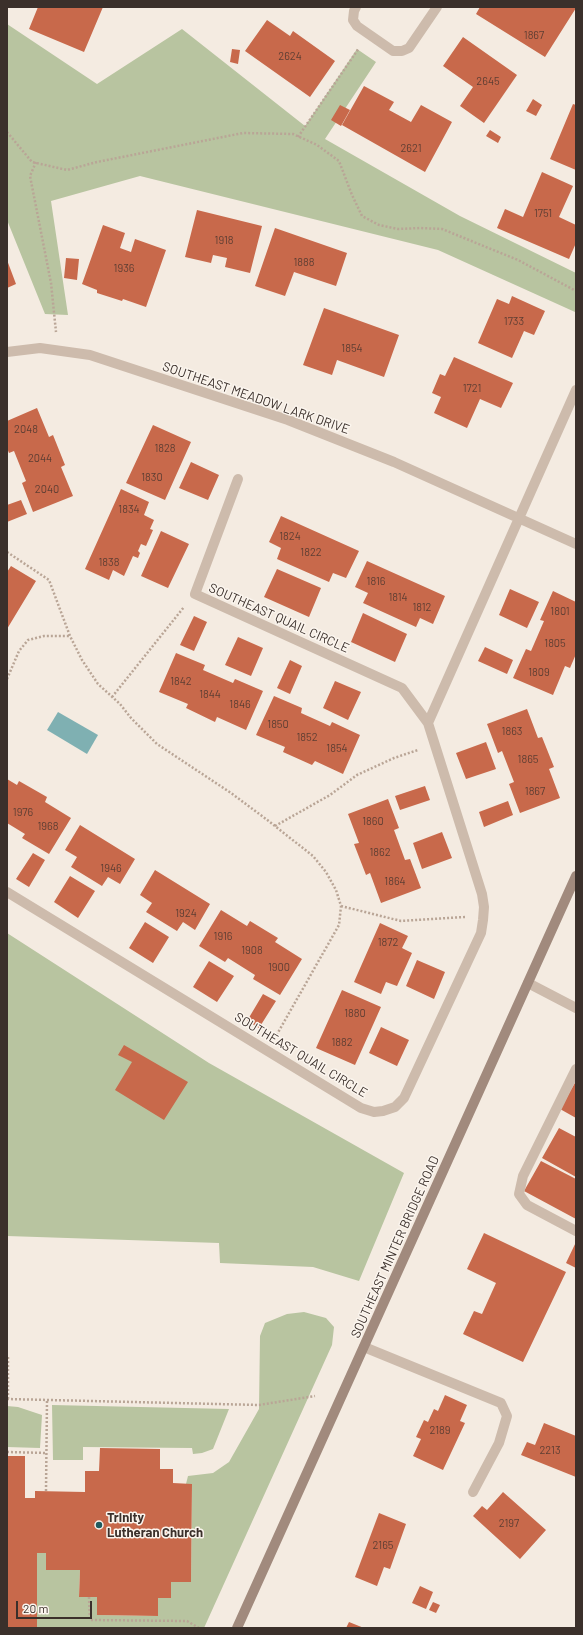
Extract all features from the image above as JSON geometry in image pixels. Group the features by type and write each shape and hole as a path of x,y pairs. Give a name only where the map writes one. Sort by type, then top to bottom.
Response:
{"main road":[{"name":"SOUTHEAST MINTER BRIDGE ROAD","path":"237,1628 576,876"}],"street":[{"path":"356,7 353,20 357,26 393,51 402,51 409,48 437,7"},
{"name":"SOUTHEAST MEADOW LARK DRIVE","path":"7,352 40,348 90,355 288,420 394,462 576,544"},
{"path":"428,723 576,390"},
{"name":"SOUTHEAST QUAIL CIRCLE","path":"7,892 361,1108 374,1112 383,1112 395,1108 404,1098 481,933 484,916 482,894 428,723 402,688 195,594 238,479"},
{"path":"528,983 576,1008"},
{"path":"576,1069 523,1176 519,1194 527,1205 576,1231"},
{"path":"364,1347 501,1403 507,1416 499,1443 473,1492"}],"path":[{"path":"298,137 368,34"},
{"path":"7,132 32,162 67,170 97,162 244,133 293,134 317,145 339,161 362,216 379,225 398,229 442,229 518,260 576,291"},
{"path":"36,162 30,176 51,283 58,350"},
{"path":"7,552 49,580 70,636 82,660 98,684 157,744 231,794 313,856 326,872 336,890 341,906 339,925 314,966 267,1051"},
{"path":"112,697 195,594"},
{"path":"7,679 19,651 28,640 44,636 70,636"},
{"path":"275,826 330,795 358,775 394,758 434,744"},
{"path":"341,906 401,921 484,916"},
{"path":"8,1357 7,1399 259,1405 315,1396"},
{"path":"46,1491 47,1400"},
{"path":"7,1452 46,1453"},
{"path":"89,1597 90,1620 187,1621 199,1628"}],"green space":[{"path":"7,24 97,84 182,29 305,126 357,49 376,62 325,139 460,216 576,273 575,312 438,250 140,176 51,201 68,315 45,314 7,220"},
{"path":"7,933 209,1063 404,1173 359,1281 313,1267 220,1263 219,1243 7,1236"},
{"path":"304,1312 326,1318 334,1327 332,1345 204,1628 37,1628 37,1553 46,1553 46,1570 80,1570 79,1596 97,1597 97,1615 158,1616 158,1598 171,1582 191,1582 192,1484 186,1484 188,1476 213,1473 229,1462 259,1409 260,1336 265,1323 287,1314"},
{"path":"52,1405 229,1409 213,1449 202,1453 193,1454 192,1448 83,1447 83,1460 53,1460"},
{"path":"7,1406 18,1407 42,1415 40,1448 7,1447"}],"water":[{"path":"58,712 98,735 87,754 47,730"}],"building":[{"path":"38,7 103,7 84,52 29,29"},
{"path":"480,7 576,8 545,57 476,14"},
{"path":"267,20 290,36 293,31 335,61 310,97 245,51"},
{"path":"463,37 517,75 484,123 460,106 473,87 443,66"},
{"path":"232,49 240,50 238,64 230,62"},
{"path":"364,86 394,102 389,110 411,122 421,105 452,122 425,172 342,125"},
{"path":"533,99 542,105 536,116 526,111"},
{"path":"573,104 576,105 576,170 550,159"},
{"path":"340,105 350,110 341,126 331,120"},
{"path":"490,130 501,137 498,143 486,136"},
{"path":"542,172 573,186 559,217 576,225 576,243 569,259 497,228 505,209 523,217"},
{"path":"197,210 262,226 250,273 225,267 227,258 213,255 211,263 185,257"},
{"path":"103,225 125,233 120,248 131,252 135,239 166,250 146,307 123,299 122,301 97,293 97,290 82,284"},
{"path":"275,228 347,253 336,286 294,272 285,296 255,286"},
{"path":"66,258 79,259 77,280 64,278"},
{"path":"7,260 16,284 7,288"},
{"path":"512,296 545,311 534,335 524,331 512,358 478,343 497,299 509,304"},
{"path":"324,308 399,335 384,377 337,360 332,375 303,365"},
{"path":"454,357 513,383 501,408 480,399 467,428 434,413 441,397 432,393 440,374 445,376"},
{"path":"37,408 49,437 53,435 65,465 61,467 73,496 33,512 22,483 26,481 14,451 9,453 7,448 7,421"},
{"path":"153,425 191,442 165,500 126,483"},
{"path":"191,462 219,475 208,500 179,488"},
{"path":"121,489 149,502 144,515 154,520 150,529 153,530 146,546 141,544 138,551 140,553 138,558 133,556 124,576 113,570 109,580 85,569"},
{"path":"21,500 27,514 7,522 7,505"},
{"path":"281,516 359,551 346,578 333,573 329,582 277,559 281,548 269,542"},
{"path":"161,531 189,544 168,588 141,576"},
{"path":"367,561 445,596 433,624 420,618 416,627 363,603 368,593 355,587"},
{"path":"11,566 36,581 7,629 7,572"},
{"path":"277,569 321,588 309,617 264,597"},
{"path":"510,589 539,602 527,628 499,615"},
{"path":"553,591 576,602 576,654 570,668 565,666 553,695 513,678 526,649 531,651 544,621 540,620"},
{"path":"363,613 407,634 395,662 351,642"},
{"path":"194,616 207,622 194,651 180,645"},
{"path":"238,637 263,648 251,676 225,665"},
{"path":"485,647 513,660 507,674 478,661"},
{"path":"176,653 205,665 203,670 233,683 235,679 263,691 246,730 217,717 215,722 186,708 188,704 159,692"},
{"path":"290,660 302,666 290,694 277,688"},
{"path":"335,681 361,692 348,720 323,708"},
{"path":"274,696 302,708 301,713 330,726 332,722 360,735 343,774 315,761 312,765 283,752 285,747 256,735"},
{"path":"527,709 538,738 542,737 554,767 549,769 560,798 520,813 509,784 514,782 502,751 498,753 487,724"},
{"path":"486,742 496,769 466,779 456,753"},
{"path":"7,779 17,785 19,781 47,797 45,802 71,818 49,854 22,838 25,834 7,823"},
{"path":"425,786 430,800 400,810 395,796"},
{"path":"388,799 399,828 394,830 405,860 410,859 421,888 381,903 370,873 366,875 354,844 359,843 348,814"},
{"path":"508,801 513,815 484,827 479,812"},
{"path":"80,825 135,859 120,884 108,877 102,886 71,867 77,857 65,850"},
{"path":"442,832 452,858 422,869 413,843"},
{"path":"33,853 45,860 29,887 16,879"},
{"path":"155,870 210,904 195,930 183,922 177,931 146,912 152,903 140,895"},
{"path":"70,876 95,891 78,918 54,902"},
{"path":"221,910 247,926 250,921 278,938 275,942 302,959 280,995 253,979 255,975 228,958 225,962 199,946"},
{"path":"145,922 169,937 153,963 129,948"},
{"path":"380,923 408,936 402,948 412,953 397,986 386,982 381,994 354,982"},
{"path":"417,960 445,972 434,999 406,986"},
{"path":"209,961 234,976 217,1002 193,987"},
{"path":"342,990 381,1007 355,1065 316,1048"},
{"path":"263,994 276,1001 259,1028 247,1021"},
{"path":"381,1027 409,1040 397,1066 369,1053"},
{"path":"124,1045 188,1082 164,1120 115,1090 132,1062 118,1055"},
{"path":"576,1081 576,1118 560,1109"},
{"path":"559,1128 576,1137 576,1177 542,1158"},
{"path":"541,1161 576,1179 576,1219 524,1191"},
{"path":"484,1233 566,1272 523,1362 463,1334 474,1311 482,1314 496,1283 467,1269"},
{"path":"576,1242 576,1268 566,1263"},
{"path":"445,1395 467,1405 460,1421 465,1423 443,1470 413,1456 421,1439 416,1437 424,1420 428,1422 434,1409 438,1411"},
{"path":"544,1423 576,1436 576,1477 521,1455 527,1442 535,1445"},
{"name":"Trinity Lutheran Church","path":"100,1448 160,1449 160,1469 173,1469 173,1483 192,1484 191,1582 171,1582 171,1598 158,1598 158,1616 97,1615 97,1597 79,1597 80,1570 46,1570 46,1553 37,1553 37,1628 7,1628 7,1456 25,1456 25,1498 35,1498 35,1491 85,1492 85,1471 99,1471"},
{"path":"503,1492 546,1530 520,1559 473,1516 482,1506 487,1510"},
{"path":"379,1513 406,1524 390,1569 384,1567 377,1586 355,1577"},
{"path":"420,1586 433,1592 426,1609 412,1603"},
{"path":"433,1602 440,1605 436,1613 429,1610"},
{"path":"349,1622 364,1628 346,1628"}],"place":[{"name":"Trinity Lutheran Church","path":"99,1525"}]}
